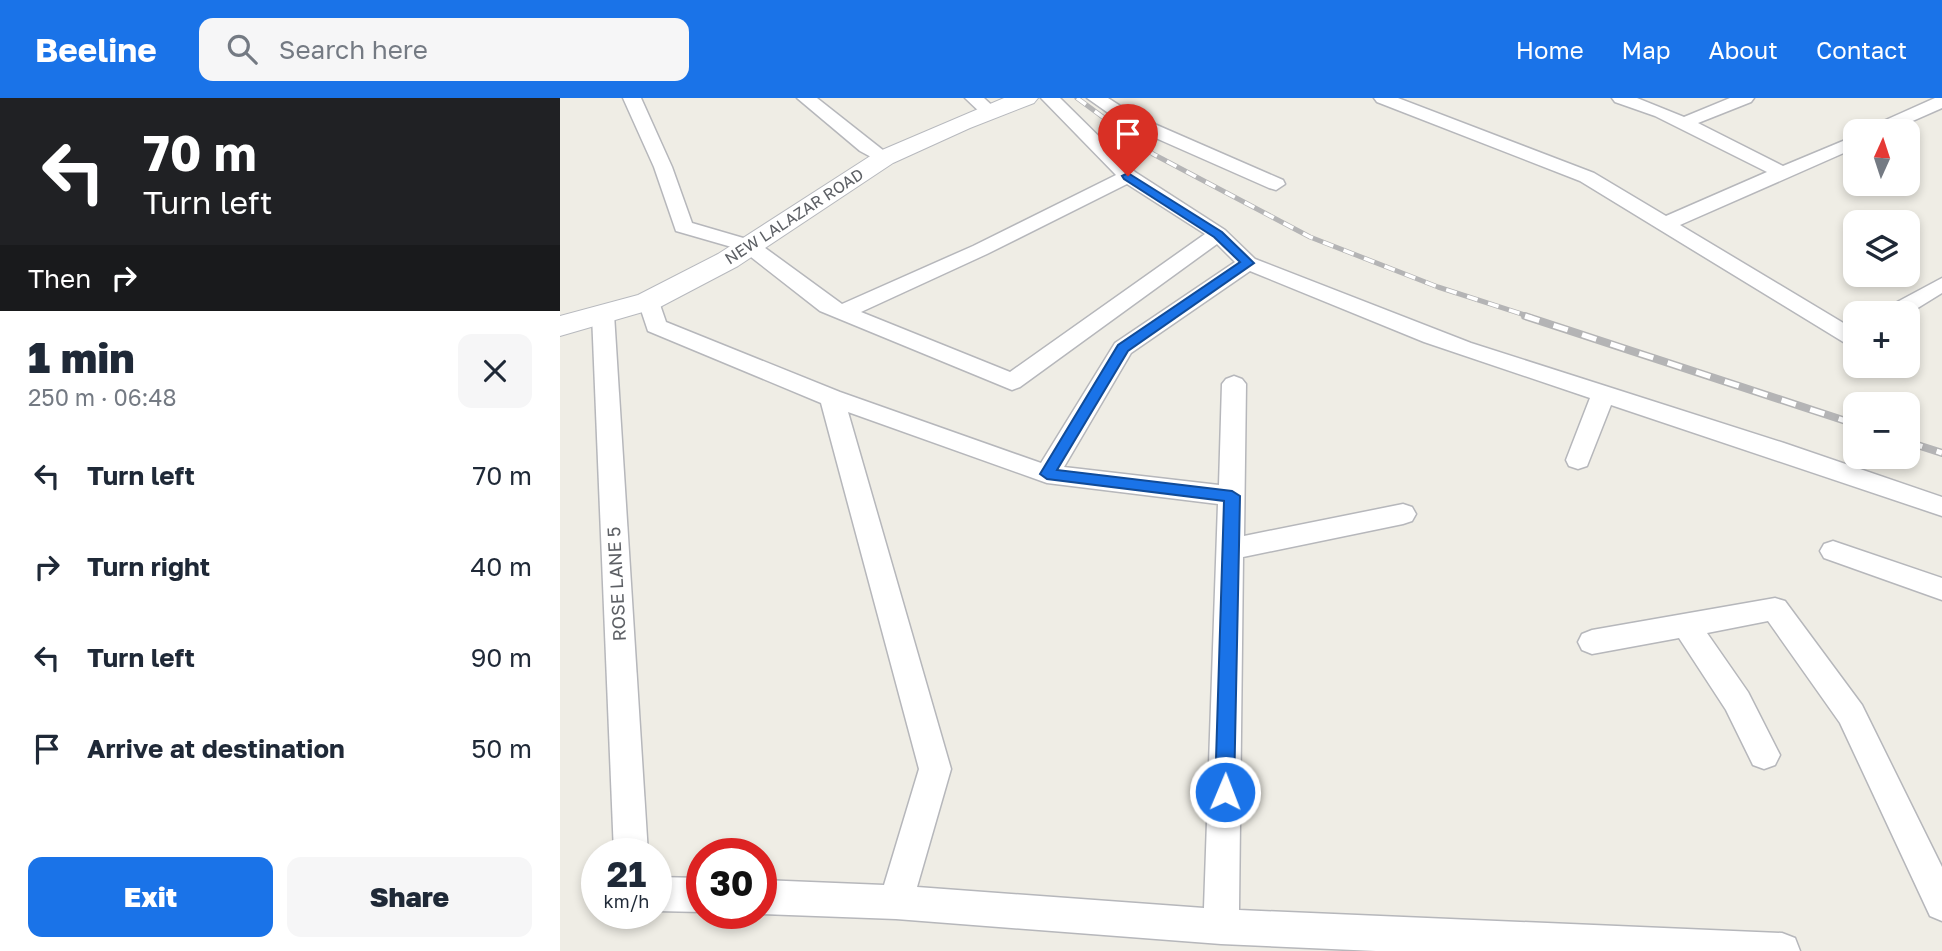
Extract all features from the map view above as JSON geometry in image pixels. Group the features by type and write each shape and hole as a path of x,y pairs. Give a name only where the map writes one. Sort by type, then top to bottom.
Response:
{"street":[{"path":"632,98 663,167 683,227 750,246 828,306 1012,383 1218,234"},
{"path":"806,98 866,147 884,158"},
{"name":"NEW LALAZAR ROAD","path":"560,325 649,302 728,260 884,158 982,105 1026,98"},
{"path":"1050,98 1128,176 1218,234 1248,263 1405,328 1942,507"},
{"path":"1096,98 1130,120 1276,184"},
{"path":"1383,98 1587,177 1843,332"},
{"path":"1621,98 1683,123 1783,173"},
{"path":"1683,123 1745,98"},
{"path":"1900,119 1937,101"},
{"path":"1665,224 1843,146"},
{"path":"843,312 981,250 1128,176"},
{"path":"1047,474 1123,348 1248,263"},
{"path":"1914,301 1942,284"},
{"path":"649,302 656,326 832,398 1047,474 1232,496"},
{"name":"ROSE LANE 5","path":"603,314 630,838"},
{"path":"1221,927 1234,384"},
{"path":"1578,460 1605,393"},
{"path":"832,398 935,768 896,902"},
{"path":"1231,549 1403,514"},
{"path":"1833,551 1942,589"},
{"path":"1592,642 1775,609 1851,714 1942,904"},
{"path":"1686,625 1737,701 1765,755"},
{"path":"777,898 896,902 1221,927 1782,951"}],"railway":[{"path":"1077,98 1153,154 1310,237 1438,287 1531,317"},
{"path":"1525,316 1843,420"},
{"path":"1920,446 1942,453"}],"route":[{"path":"1128,176 1218,234 1248,263 1123,348 1047,474 1232,496 1225,792"}]}
